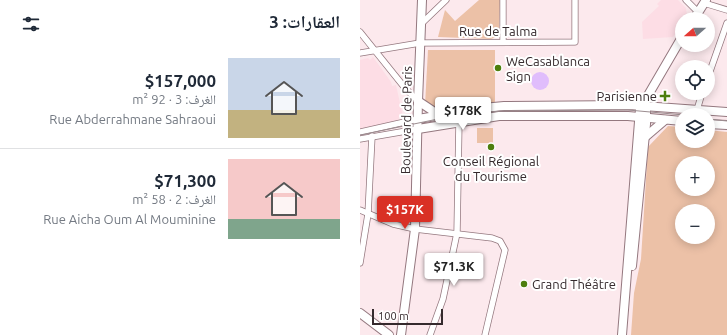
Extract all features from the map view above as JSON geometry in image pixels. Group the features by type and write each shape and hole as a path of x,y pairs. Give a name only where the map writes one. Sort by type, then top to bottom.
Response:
{"main road":[{"name":"Boulevard de Paris","path":"401,335 416,229 418,101 422,0"},
{"path":"698,12 705,2"},
{"path":"624,307 632,264 644,138 643,118 640,110 675,49"},
{"path":"418,101 439,115"},
{"path":"418,119 504,106 644,105 676,108"},
{"path":"715,111 727,112"},
{"path":"418,129 506,116 643,118 675,121"},
{"path":"622,335 643,118"},
{"path":"644,138 665,120"},
{"path":"715,124 727,125"},
{"path":"360,313 389,335"}],"street":[{"path":"421,24 446,0"},
{"path":"503,0 503,42"},
{"name":"Rue de Talma","path":"360,53 420,43 575,42 575,0"},
{"path":"686,0 694,12"},
{"path":"705,2 727,10"},
{"path":"714,60 727,23"},
{"path":"360,32 405,88 418,101"},
{"path":"360,132 418,119"},
{"path":"430,335 443,299 456,233 459,122"},
{"path":"360,139 418,129"},
{"path":"360,263 368,214 372,136"},
{"path":"360,210 394,224 416,229 495,239 502,243 505,250 485,335"}],"shaded area":[{"path":"479,0 500,0 499,36 491,39 438,37 445,10 455,21"},
{"path":"661,0 678,0 686,8 686,12 675,12 675,34 673,37 643,39 642,22 659,6 657,4"},
{"path":"428,50 495,50 495,103 438,113 425,105"},
{"path":"373,57 391,82 392,86 396,85 403,117 399,118 397,121 360,129 360,60 368,58 370,60"},
{"path":"540,72 546,75 549,81 546,87 540,90 534,87 531,81 534,75"},
{"path":"668,126 675,126 675,148 715,148 715,131 727,132 727,335 631,335 634,293 641,259 648,147"},
{"path":"477,128 493,128 493,143 477,143"}],"tram line":[{"path":"360,135 443,118 500,111 628,110 675,114"},
{"path":"715,120 727,121"}],"place":[{"name":"WeCasablanca Sign","path":"498,68"},
{"name":"Parisienne","path":"665,96"},
{"name":"Conseil Régional du Tourisme","path":"491,147"},
{"name":"Grand Théâtre","path":"524,284"}]}
